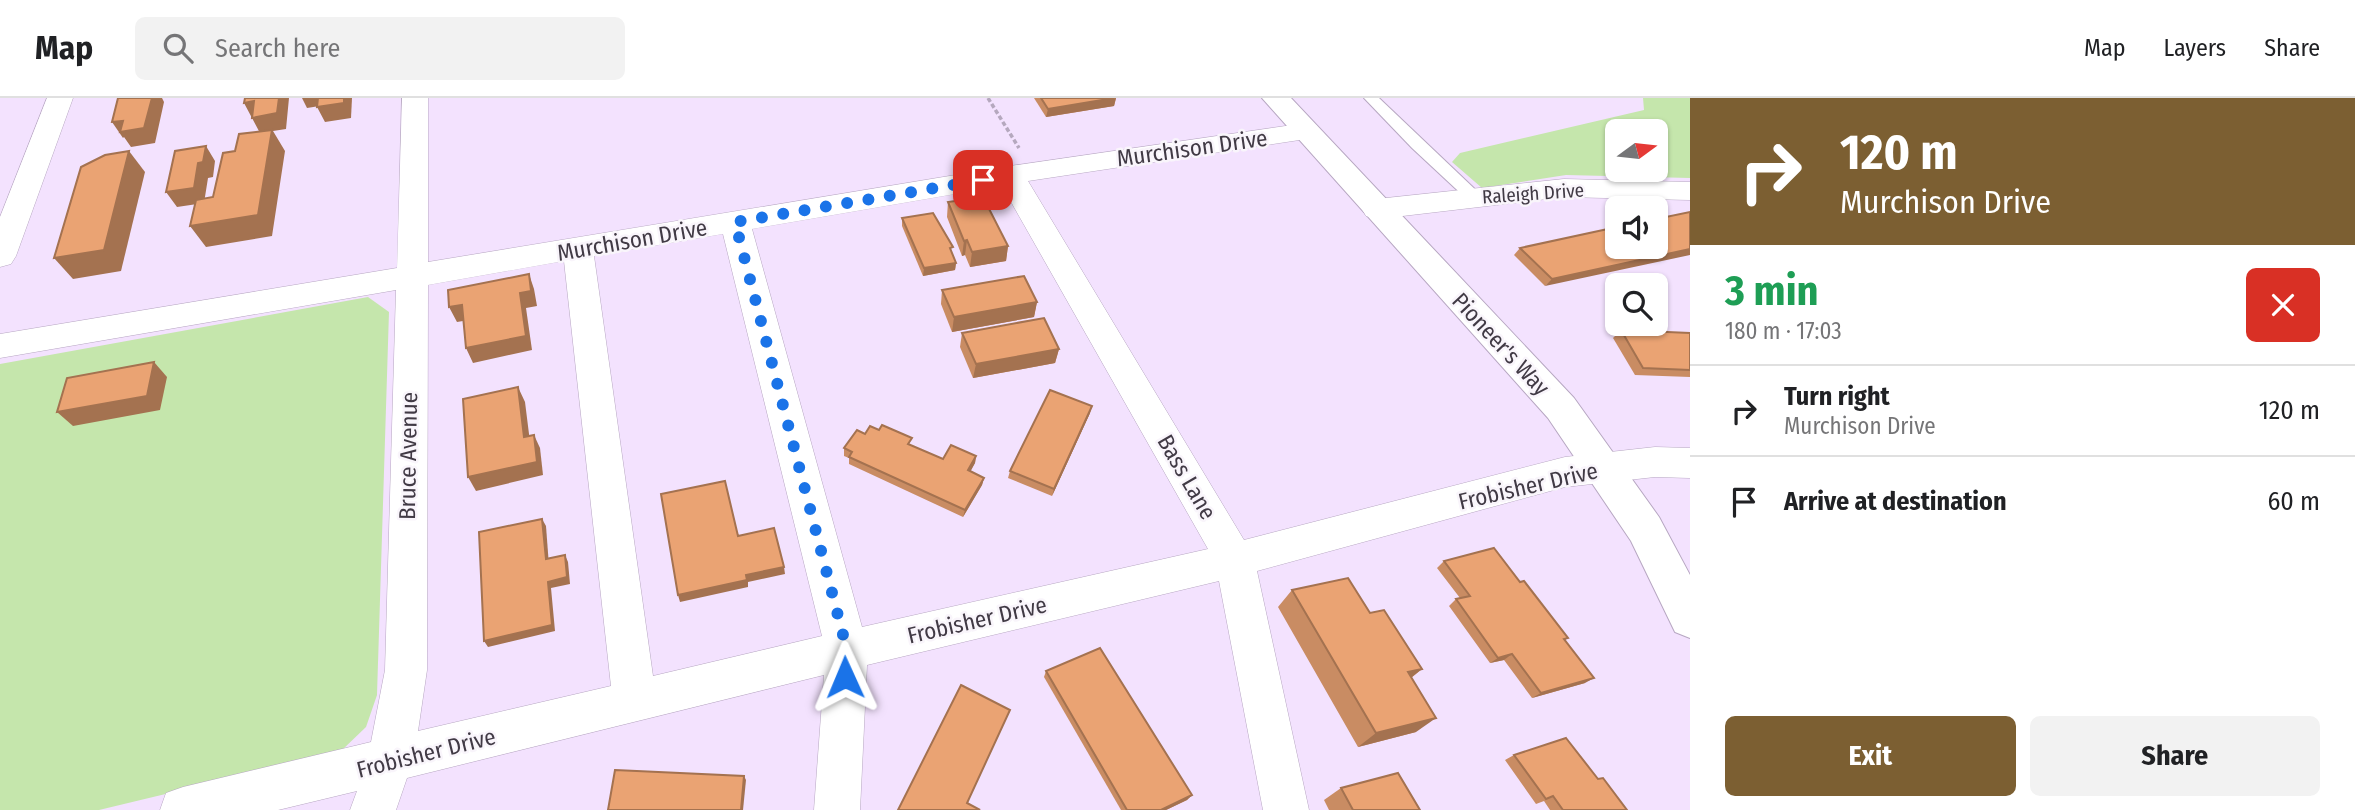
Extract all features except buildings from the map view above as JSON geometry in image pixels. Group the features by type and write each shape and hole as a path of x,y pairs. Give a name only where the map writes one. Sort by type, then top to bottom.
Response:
{"main road":[{"name":"Pioneer's Way","path":"1276,98 1561,408 1645,529 1690,618"}],"street":[{"path":"0,256 60,98"},
{"name":"Bruce Avenue","path":"373,810 390,762 406,670 415,98"},
{"name":"Murchison Drive","path":"0,346 1022,173 1306,131"},
{"name":"Bass Lane","path":"1022,173 1235,560 1286,810"},
{"name":"Raleigh Drive","path":"1377,209 1564,188 1690,191"},
{"path":"735,222 847,650 837,810"},
{"path":"578,249 635,702"},
{"name":"Frobisher Drive","path":"183,810 847,650 1235,560 1566,472 1655,462 1690,463"}],"lane":[{"path":"1371,98 1475,198"}],"path":[{"path":"988,98 1022,173"}],"green space":[{"path":"1643,98 1690,98 1690,178 1668,177 1668,119 1605,119 1644,110"},
{"path":"1605,119 1605,176 1566,175 1482,188 1452,162 1460,153"},
{"path":"368,297 389,312 377,695 366,727 340,752 99,810 0,810 0,364"}],"route":[{"path":"845,677 847,650 735,222 983,180"}]}
